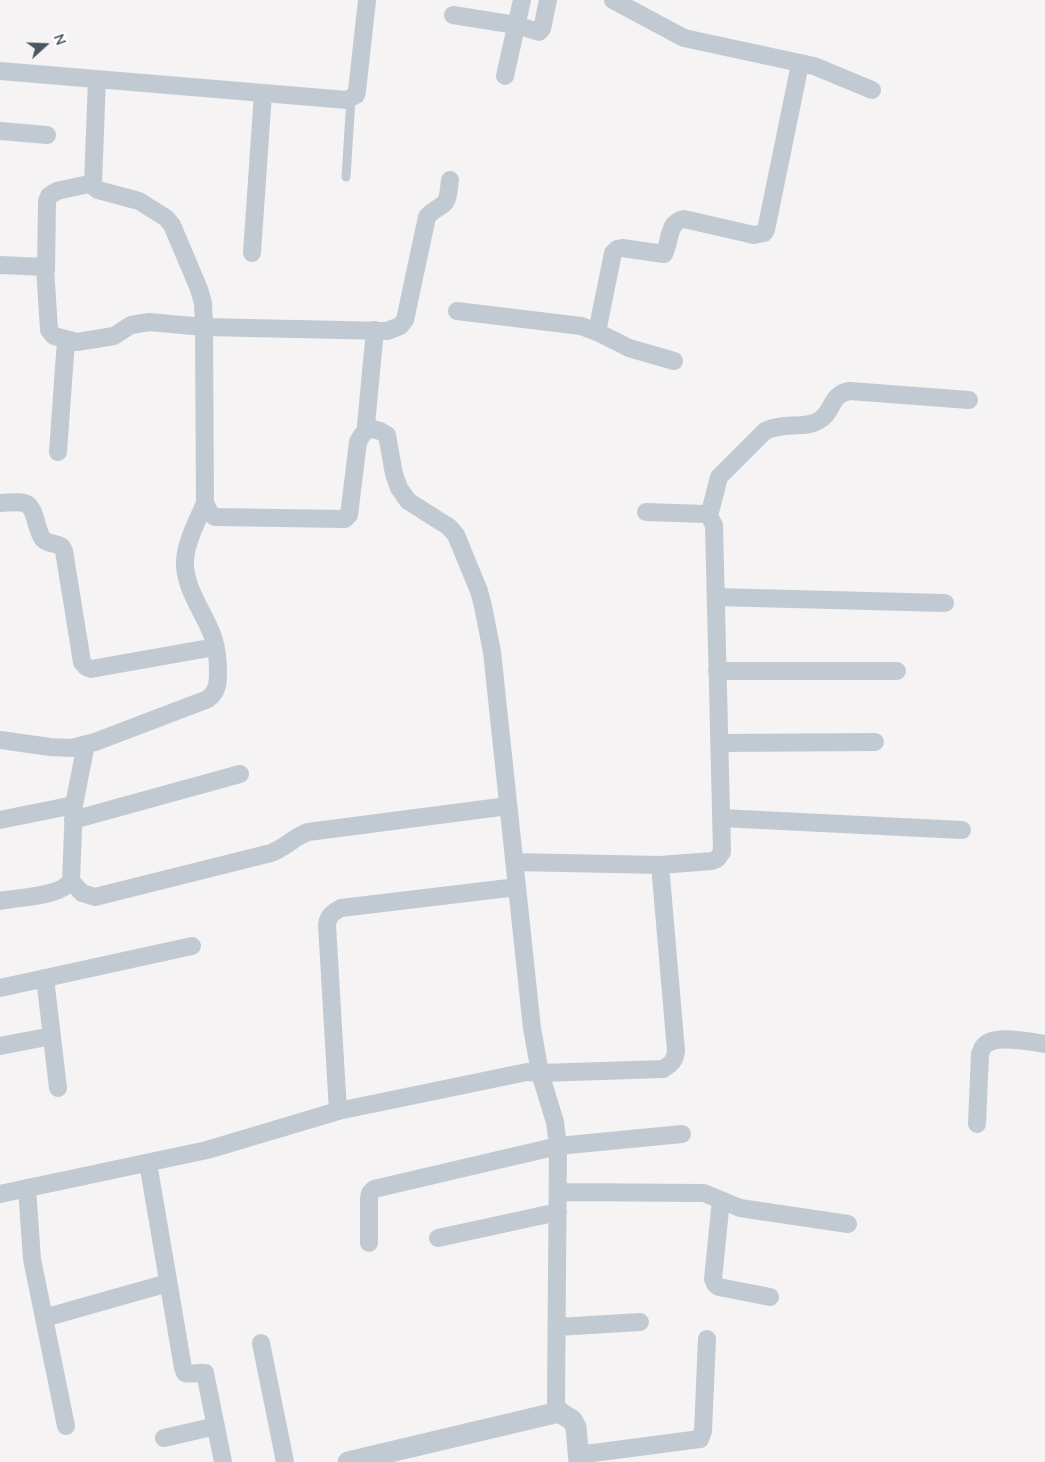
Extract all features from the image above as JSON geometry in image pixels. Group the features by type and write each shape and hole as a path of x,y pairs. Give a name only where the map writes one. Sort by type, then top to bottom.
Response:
{"street":[{"path":"0,72 347,100 356,95 357,91 367,0"},
{"path":"505,76 522,0"},
{"path":"453,15 516,24 540,31 548,0"},
{"path":"613,0 684,38 814,66 872,90"},
{"path":"597,332 613,253 617,249 622,248 664,254 672,226 677,220 684,219 754,235 764,233 800,64"},
{"path":"97,79 94,187 98,190 139,201 166,218 172,225 199,289 204,327 205,503 207,509 215,517 345,519 349,515 358,442 369,428"},
{"path":"252,253 263,93"},
{"path":"0,131 47,135"},
{"path":"93,183 57,190 49,196 47,201 46,270 49,330 54,336 77,342 114,336 131,325 149,322 204,327 395,329 405,320 427,217 431,211 446,201 450,180"},
{"path":"0,265 46,267 46,270"},
{"path":"457,311 581,326 629,348 674,361"},
{"path":"369,428 366,421 375,330"},
{"path":"58,452 66,340"},
{"path":"709,516 719,477 765,431 774,427 820,421 826,415 838,395 844,392 969,400"},
{"path":"369,428 387,435 394,474 399,488 408,501 449,527 456,535 479,590 492,652 532,1028 540,1073 555,1122 558,1146 556,1402 559,1412 572,1420 576,1427 578,1458 700,1439 703,1431 708,1339"},
{"path":"0,503 20,502 27,504 32,508 42,539 62,547 82,662 86,667 91,669 215,647"},
{"path":"0,740 71,748 208,699 215,693 218,684 218,654 213,637 190,587 185,567 186,552 205,503"},
{"path":"514,862 660,865 718,859 722,852 714,525 709,516 705,514 646,512"},
{"path":"716,597 945,603"},
{"path":"717,671 897,671"},
{"path":"719,743 875,742"},
{"path":"0,901 63,889 71,881 74,812 86,744"},
{"path":"0,820 74,812 240,774"},
{"path":"71,881 82,893 95,897 272,853 285,846 293,838 308,832 508,806"},
{"path":"721,818 962,830"},
{"path":"0,1194 207,1150 338,1111 527,1072 663,1069 672,1064 676,1058 660,865"},
{"path":"338,1111 328,918 333,912 341,908 517,887"},
{"path":"0,988 192,946"},
{"path":"45,978 58,1088"},
{"path":"0,1046 52,1036"},
{"path":"977,1124 980,1054 984,1046 991,1041 1001,1039 1045,1044"},
{"path":"369,1243 368,1199 370,1192 374,1189 558,1146 682,1134"},
{"path":"148,1163 182,1368 190,1374 205,1373 223,1462"},
{"path":"26,1188 32,1259 66,1426"},
{"path":"558,1192 704,1193 740,1208 848,1224"},
{"path":"721,1200 713,1279 715,1284 719,1287 770,1297"},
{"path":"438,1238 558,1212"},
{"path":"44,1318 168,1283"},
{"path":"557,1327 640,1322"},
{"path":"261,1343 285,1462"},
{"path":"348,1462 559,1412"},
{"path":"164,1438 216,1426"}],"lane":[{"path":"346,177 351,98"}]}
